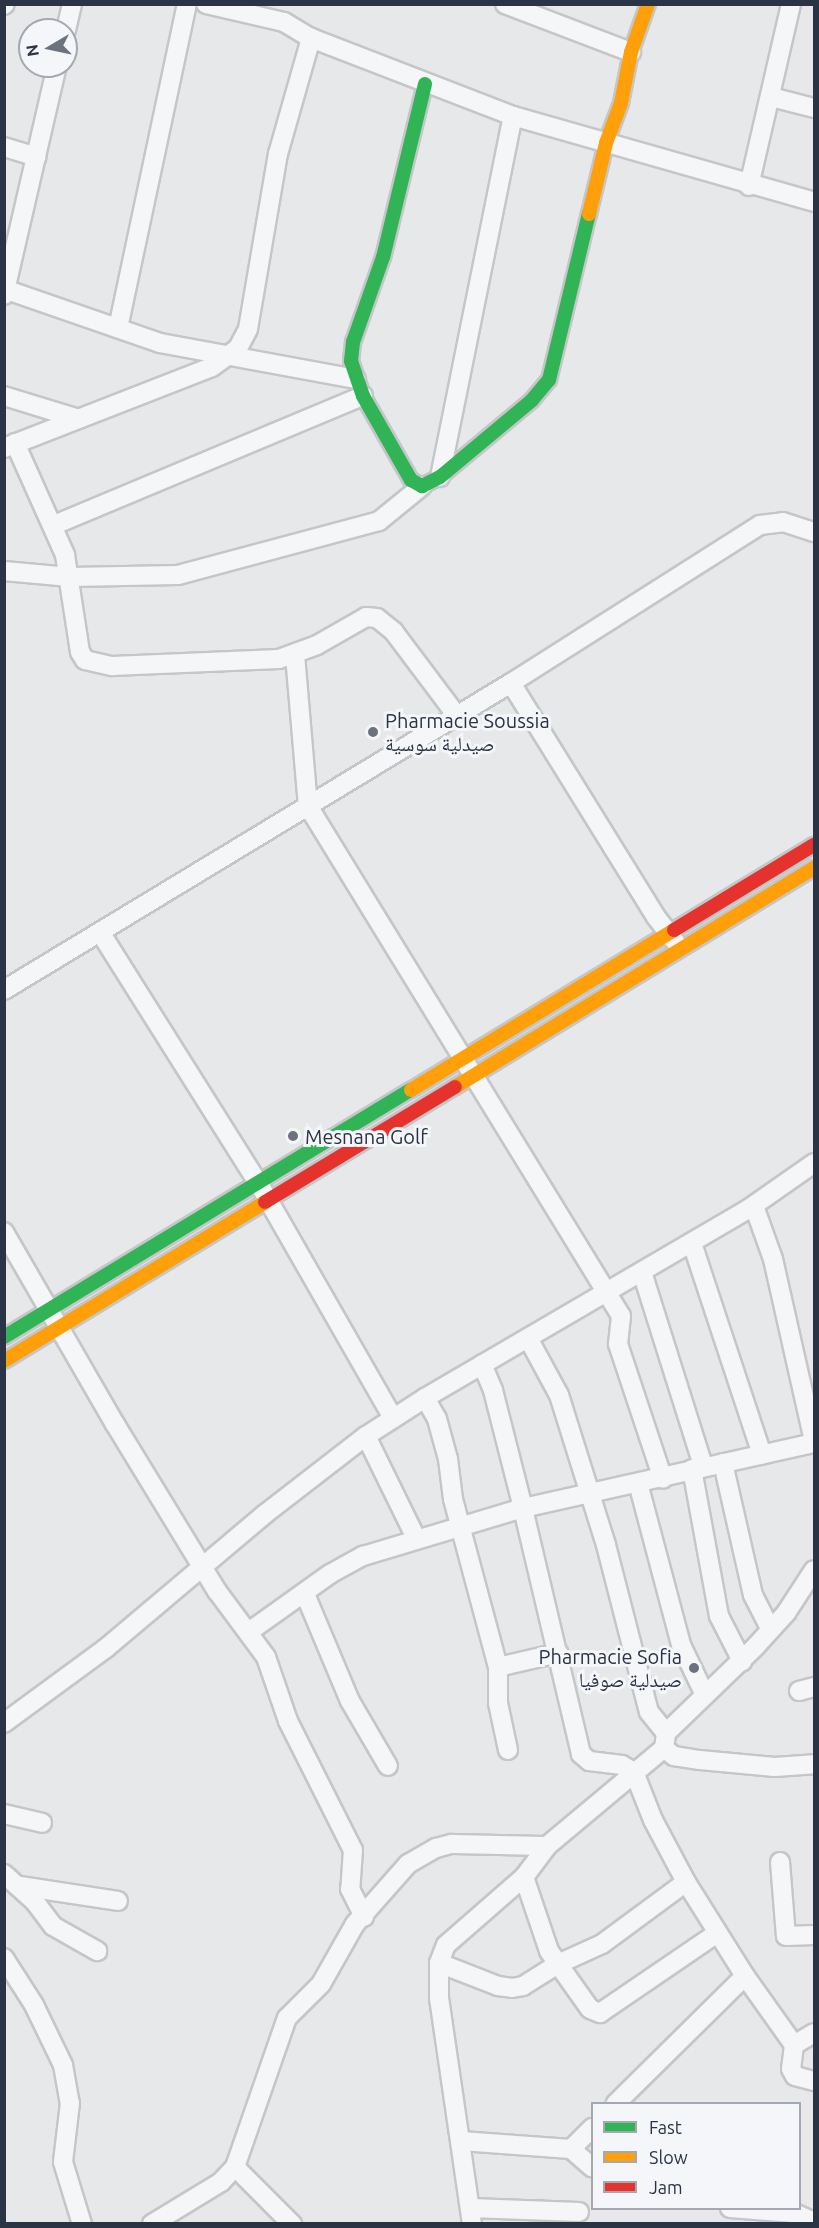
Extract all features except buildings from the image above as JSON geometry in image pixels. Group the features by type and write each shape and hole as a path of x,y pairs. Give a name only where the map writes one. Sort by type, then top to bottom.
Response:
{"main road":[{"path":"425,84 383,257 353,342 351,361 359,387 411,480 422,486 440,477 532,400 549,381 606,143 621,103 631,52 648,4"},
{"path":"4,1361 61,1327 465,1058 814,845"},
{"path":"4,1337 476,1074 814,868"}],"street":[{"path":"118,328 187,4"},
{"path":"206,4 237,7 284,22 310,38 513,116 749,186 814,202"},
{"path":"505,4 528,8 631,52"},
{"path":"749,186 791,4"},
{"path":"310,38 276,164 248,329 230,357 10,445 54,525 70,577 80,652 85,660 97,666 295,655 366,616 377,618 394,632 457,716"},
{"path":"54,78 6,293 160,343 359,387"},
{"path":"771,98 814,108"},
{"path":"440,477 513,116"},
{"path":"4,147 36,157"},
{"path":"54,525 359,387"},
{"path":"4,396 79,419"},
{"path":"4,571 70,577 178,575 379,521 422,486"},
{"path":"4,990 511,683 760,525 783,522 814,532"},
{"path":"295,655 308,806 476,1074 621,1316 618,1344 663,1479"},
{"path":"511,683 669,934 684,947"},
{"path":"100,932 264,1191 393,1418"},
{"path":"7,1717 203,1568 265,1514 393,1418 754,1206 814,1163"},
{"path":"250,1631 330,1574 363,1556 416,1538 591,1491 663,1479 698,1467 814,1442 773,1259 754,1206"},
{"path":"4,1232 51,1309 115,1424 203,1568 250,1631 266,1657 288,1721 353,1850 350,1889 364,1917"},
{"path":"692,1243 762,1455"},
{"path":"642,1272 698,1467 719,1616 742,1661"},
{"path":"528,1338 559,1395 591,1491 649,1712 674,1756 775,1767 814,1764"},
{"path":"482,1364 494,1390 524,1508 581,1754 589,1761 622,1765 634,1772 653,1820 716,1934 795,2045 791,2069 795,2076 814,2082"},
{"path":"425,1398 437,1419 448,1459 453,1499 463,1526 470,1572 498,1667 498,1703 508,1750"},
{"path":"366,1437 416,1538"},
{"path":"723,1462 753,1595 770,1628"},
{"path":"638,1483 681,1645 705,1695"},
{"path":"579,2212 472,2216 439,1999 439,1963 446,1945 460,1930 524,1877 547,1846 634,1772 705,1695 742,1661 786,1612 814,1570"},
{"path":"305,1594 350,1701 388,1766"},
{"path":"498,1667 558,1653"},
{"path":"4,1814 42,1823"},
{"path":"152,2223 221,2182 235,2167 287,2018 331,1971 355,1924 364,1917 408,1864 436,1848 465,1843 496,1847 547,1846"},
{"path":"780,1862 786,1936 814,1935"},
{"path":"4,1874 20,1886 53,1926 97,1951"},
{"path":"524,1877 549,1951 590,2009 600,2013 716,1934"},
{"path":"439,1963 498,1986 512,1988 524,1986 558,1964 602,1944 686,1882"},
{"path":"20,1886 118,1901"},
{"path":"4,1958 34,2005 63,2065 70,2103 63,2162 82,2223"},
{"path":"616,2102 745,1976"},
{"path":"795,2045 814,2033"},
{"path":"571,2149 591,2129"},
{"path":"461,2141 571,2149 591,2166"},
{"path":"235,2167 292,2223"},
{"path":"756,2210 794,2213 814,2222"}],"traffic: fast":[{"path":"425,84 383,257 353,342 351,361 363,396 411,480 422,486 440,477 532,400 549,380 589,214"},
{"path":"4,1337 411,1090"}],"traffic: slow":[{"path":"589,214 606,143 621,103 631,52 648,4"},
{"path":"455,1087 814,868"},
{"path":"411,1090 674,930"},
{"path":"4,1361 265,1202"}],"traffic: jam":[{"path":"674,930 814,845"},
{"path":"265,1202 455,1087"}],"place":[{"name":"Pharmacie Soussia صيدلية سوسية","path":"373,732"},
{"name":"Mesnana Golf","path":"293,1136"},
{"name":"Pharmacie Sofia صيدلية صوفيا","path":"694,1668"}]}
